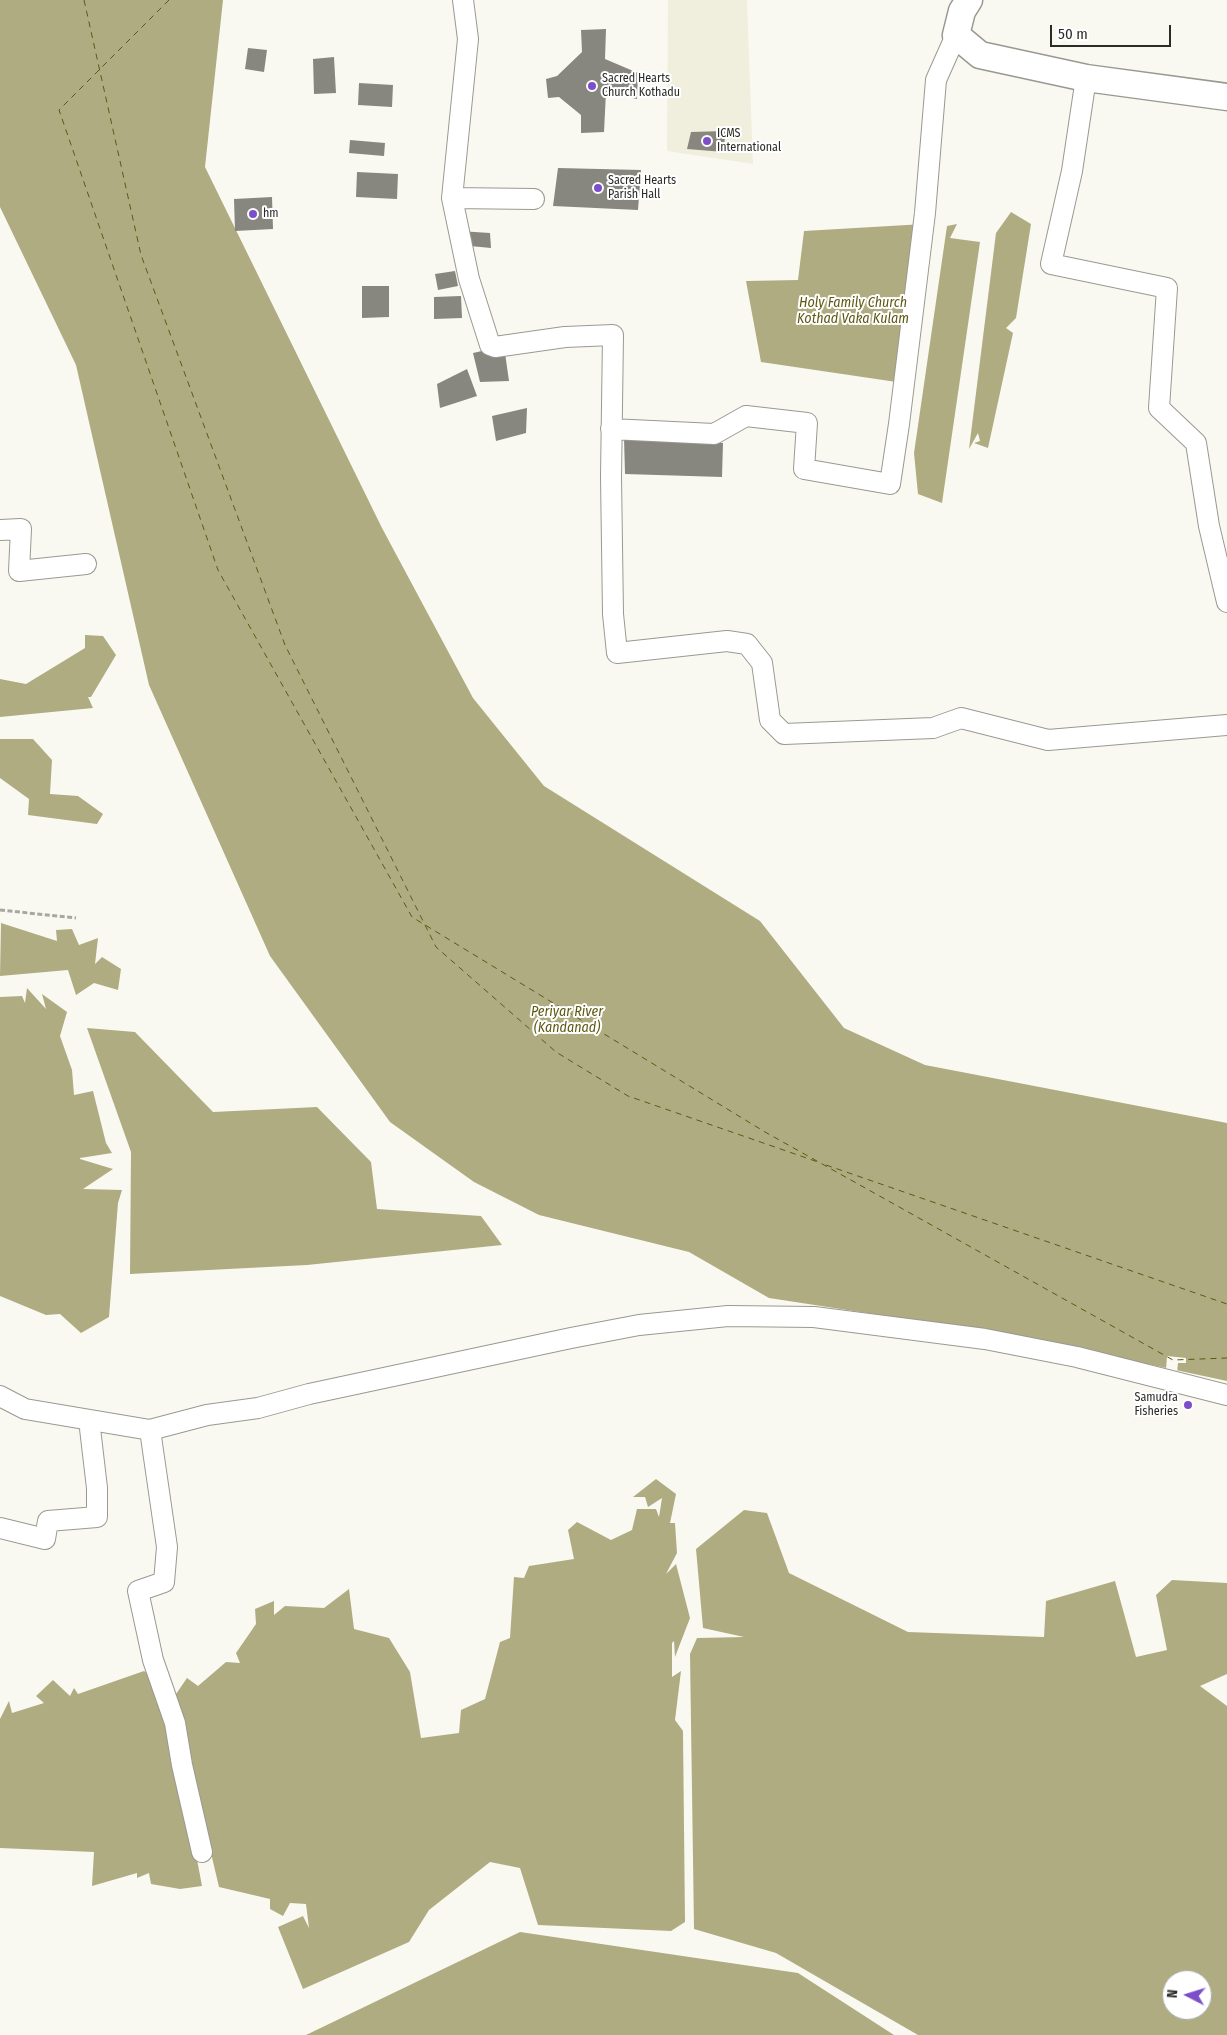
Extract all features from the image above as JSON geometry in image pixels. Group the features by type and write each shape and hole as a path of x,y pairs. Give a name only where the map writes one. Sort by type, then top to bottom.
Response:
{"main road":[{"path":"969,0 962,11 956,35 980,55 1086,78 1227,98"}],"street":[{"path":"464,0 468,39 452,198 470,279 490,345 495,347 565,337 614,335 612,429 613,595 617,653 727,641 747,644 762,663 770,720 784,734 932,728 961,718 1048,740 1227,726"},
{"path":"612,429 714,434 746,416 807,423 804,469 890,484 900,424 925,213 936,80 956,35"},
{"path":"1086,78 1072,171 1051,264 1167,288 1159,408 1196,443 1209,526 1227,602"},
{"path":"452,198 534,199"},
{"path":"0,530 21,529 19,570 86,564"},
{"path":"0,1396 25,1409 150,1430 207,1415 258,1408 309,1394 571,1338 639,1326 728,1316 814,1317 985,1339 1077,1357 1227,1395"},
{"path":"0,1528 45,1539 48,1521 97,1517 97,1488 89,1420"},
{"path":"150,1430 167,1547 164,1582 138,1590 153,1660 174,1723 202,1852"}],"path":[{"path":"0,910 76,918"}],"shaded area":[{"path":"668,0 747,0 753,164 667,151"}],"water":[{"name":"Periyar River (Kandanad)","path":"0,0 223,0 205,167 382,528 473,698 544,786 760,921 844,1028 925,1065 1227,1123 1227,1381 1017,1336 769,1298 689,1252 539,1215 474,1182 390,1122 270,956 149,685 76,365 0,207"},
{"path":"1011,212 1031,224 1016,318 1006,328 1013,333 988,448 974,443 980,441 978,433 969,449 996,233"},
{"name":"Holy Family Church Kothad Vaka Kulam","path":"924,224 910,384 761,362 746,281 798,280 804,231"},
{"path":"957,224 950,238 980,242 942,503 918,494 914,453 947,226"},
{"path":"85,635 103,636 116,655 91,697 88,697 93,708 0,717 0,679 26,684 85,648"},
{"path":"0,739 33,739 52,760 50,794 78,796 103,814 97,824 28,815 29,799 0,778"},
{"path":"1,923 57,941 56,930 72,929 79,945 98,938 95,964 102,957 121,969 118,990 94,983 76,995 68,970 0,976"},
{"path":"27,988 46,1009 42,994 67,1012 60,1036 72,1070 74,1095 93,1091 106,1143 112,1153 80,1158 113,1169 83,1189 122,1190 118,1203 109,1317 81,1333 60,1314 46,1315 0,1296 0,997 22,996 25,1003"},
{"path":"87,1028 135,1032 213,1112 317,1107 371,1162 377,1209 481,1216 502,1245 307,1265 130,1274 131,1152"},
{"path":"656,1479 676,1494 670,1523 675,1523 677,1553 666,1574 676,1564 690,1618 675,1657 674,1641 672,1643 672,1677 681,1671 675,1720 683,1731 685,1922 671,1931 538,1925 520,1868 490,1862 429,1910 409,1942 303,1989 278,1927 303,1916 309,1928 306,1904 290,1903 283,1916 270,1909 270,1899 219,1887 174,1697 187,1678 198,1686 226,1662 240,1663 236,1653 256,1624 255,1609 274,1601 274,1615 285,1606 324,1608 349,1589 354,1629 389,1638 410,1672 421,1738 459,1733 461,1710 485,1699 500,1642 510,1638 514,1577 524,1578 529,1566 574,1559 568,1530 577,1522 611,1540 632,1530 637,1509 656,1509 659,1517 662,1498 648,1507 645,1497 633,1497"},
{"path":"744,1510 767,1513 789,1573 908,1632 1044,1637 1046,1601 1115,1581 1136,1657 1167,1650 1156,1595 1172,1580 1227,1583 1227,1674 1200,1686 1227,1706 1227,2035 918,2035 776,1953 694,1929 690,1654 697,1638 744,1637 703,1628 696,1549"},
{"path":"144,1671 155,1679 186,1801 202,1886 180,1889 151,1884 149,1873 137,1878 137,1873 92,1886 94,1852 0,1848 0,1719 9,1701 12,1713 44,1703 36,1696 53,1680 70,1696 74,1688 78,1694"},
{"path":"520,1932 798,1973 894,2035 306,2035"}],"pier":[{"path":"1167,1356 1186,1358 1186,1363 1178,1363 1177,1373 1166,1370"}],"building":[{"name":"Sacred Hearts Church Kothadu","path":"606,29 605,59 638,73 637,99 606,92 604,132 581,133 581,115 559,97 548,98 546,79 557,76 582,52 581,30"},
{"path":"248,48 267,50 264,72 245,69"},
{"path":"334,57 336,93 314,94 313,59"},
{"path":"359,83 393,85 392,107 358,105"},
{"name":"ICMS International","path":"725,131 724,152 687,149 691,132"},
{"path":"350,140 385,143 384,156 349,153"},
{"name":"Sacred Hearts Parish Hall","path":"558,168 641,170 638,210 553,206"},
{"path":"357,172 398,174 397,199 356,197"},
{"name":"hm","path":"272,197 273,229 235,231 234,199"},
{"path":"459,231 490,233 491,248 470,246"},
{"path":"455,271 458,286 438,290 435,274"},
{"path":"362,286 389,286 389,317 362,318"},
{"path":"461,296 462,318 434,319 434,297"},
{"path":"504,346 509,381 480,382 473,353"},
{"path":"467,369 477,396 440,408 437,384"},
{"path":"527,408 526,433 496,441 492,416"},
{"path":"624,438 723,443 722,477 625,474"}],"ferry route":[{"path":"84,0 141,255 285,645 436,947 556,1052 628,1096 818,1162"},
{"path":"169,0 59,110 218,570 412,917 765,1132 1173,1360 1227,1358"},
{"path":"826,1165 1227,1304"}],"place":[{"name":"Sacred Hearts Church Kothadu","path":"592,86"},
{"name":"ICMS International","path":"707,141"},
{"name":"Sacred Hearts Parish Hall","path":"598,188"},
{"name":"hm","path":"253,214"},
{"name":"Samudra Fisheries","path":"1188,1405"}]}
